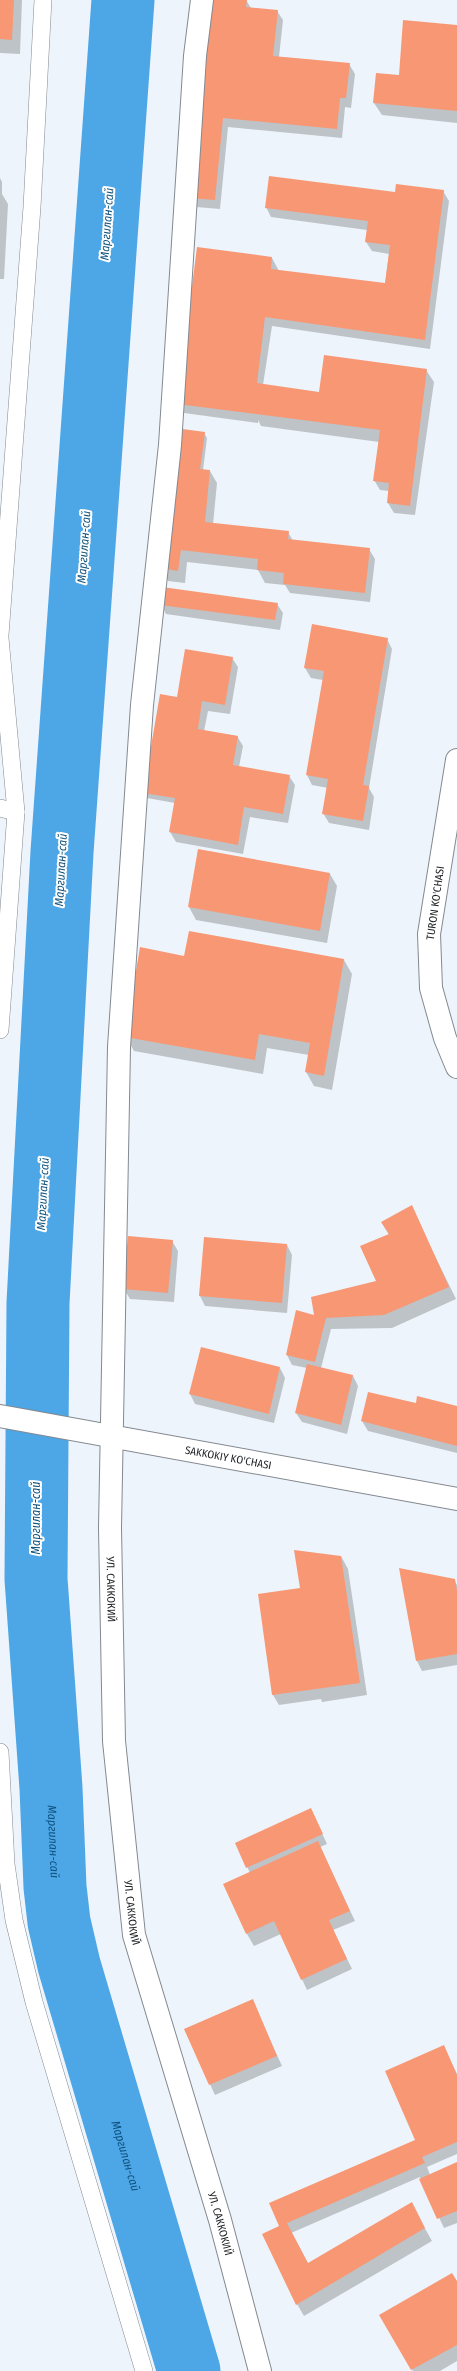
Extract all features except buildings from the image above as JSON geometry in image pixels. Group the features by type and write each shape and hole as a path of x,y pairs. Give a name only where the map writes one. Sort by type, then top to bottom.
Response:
{"street":[{"name":"УЛ. САККОКИЙ","path":"202,0 195,56 170,445 142,705 120,1047 110,1528 114,1741 134,1936 220,2220 260,2371"},
{"name":"TURON KO'CHASI","path":"457,760 429,934 431,988 445,1038 457,1067"},
{"name":"SAKKOKIY KO'CHASI","path":"0,1416 457,1498"}],"lane":[{"path":"0,635 32,207 43,0"},
{"path":"0,638 8,810 0,1030"},
{"path":"0,1752 6,1864 14,1920 34,2002 144,2371"}],"waterway":[{"name":"Маргилан-сай","path":"123,0 62,852 38,1303 36,1579 51,1788 55,1887 59,1922 69,1965 189,2371"}]}
